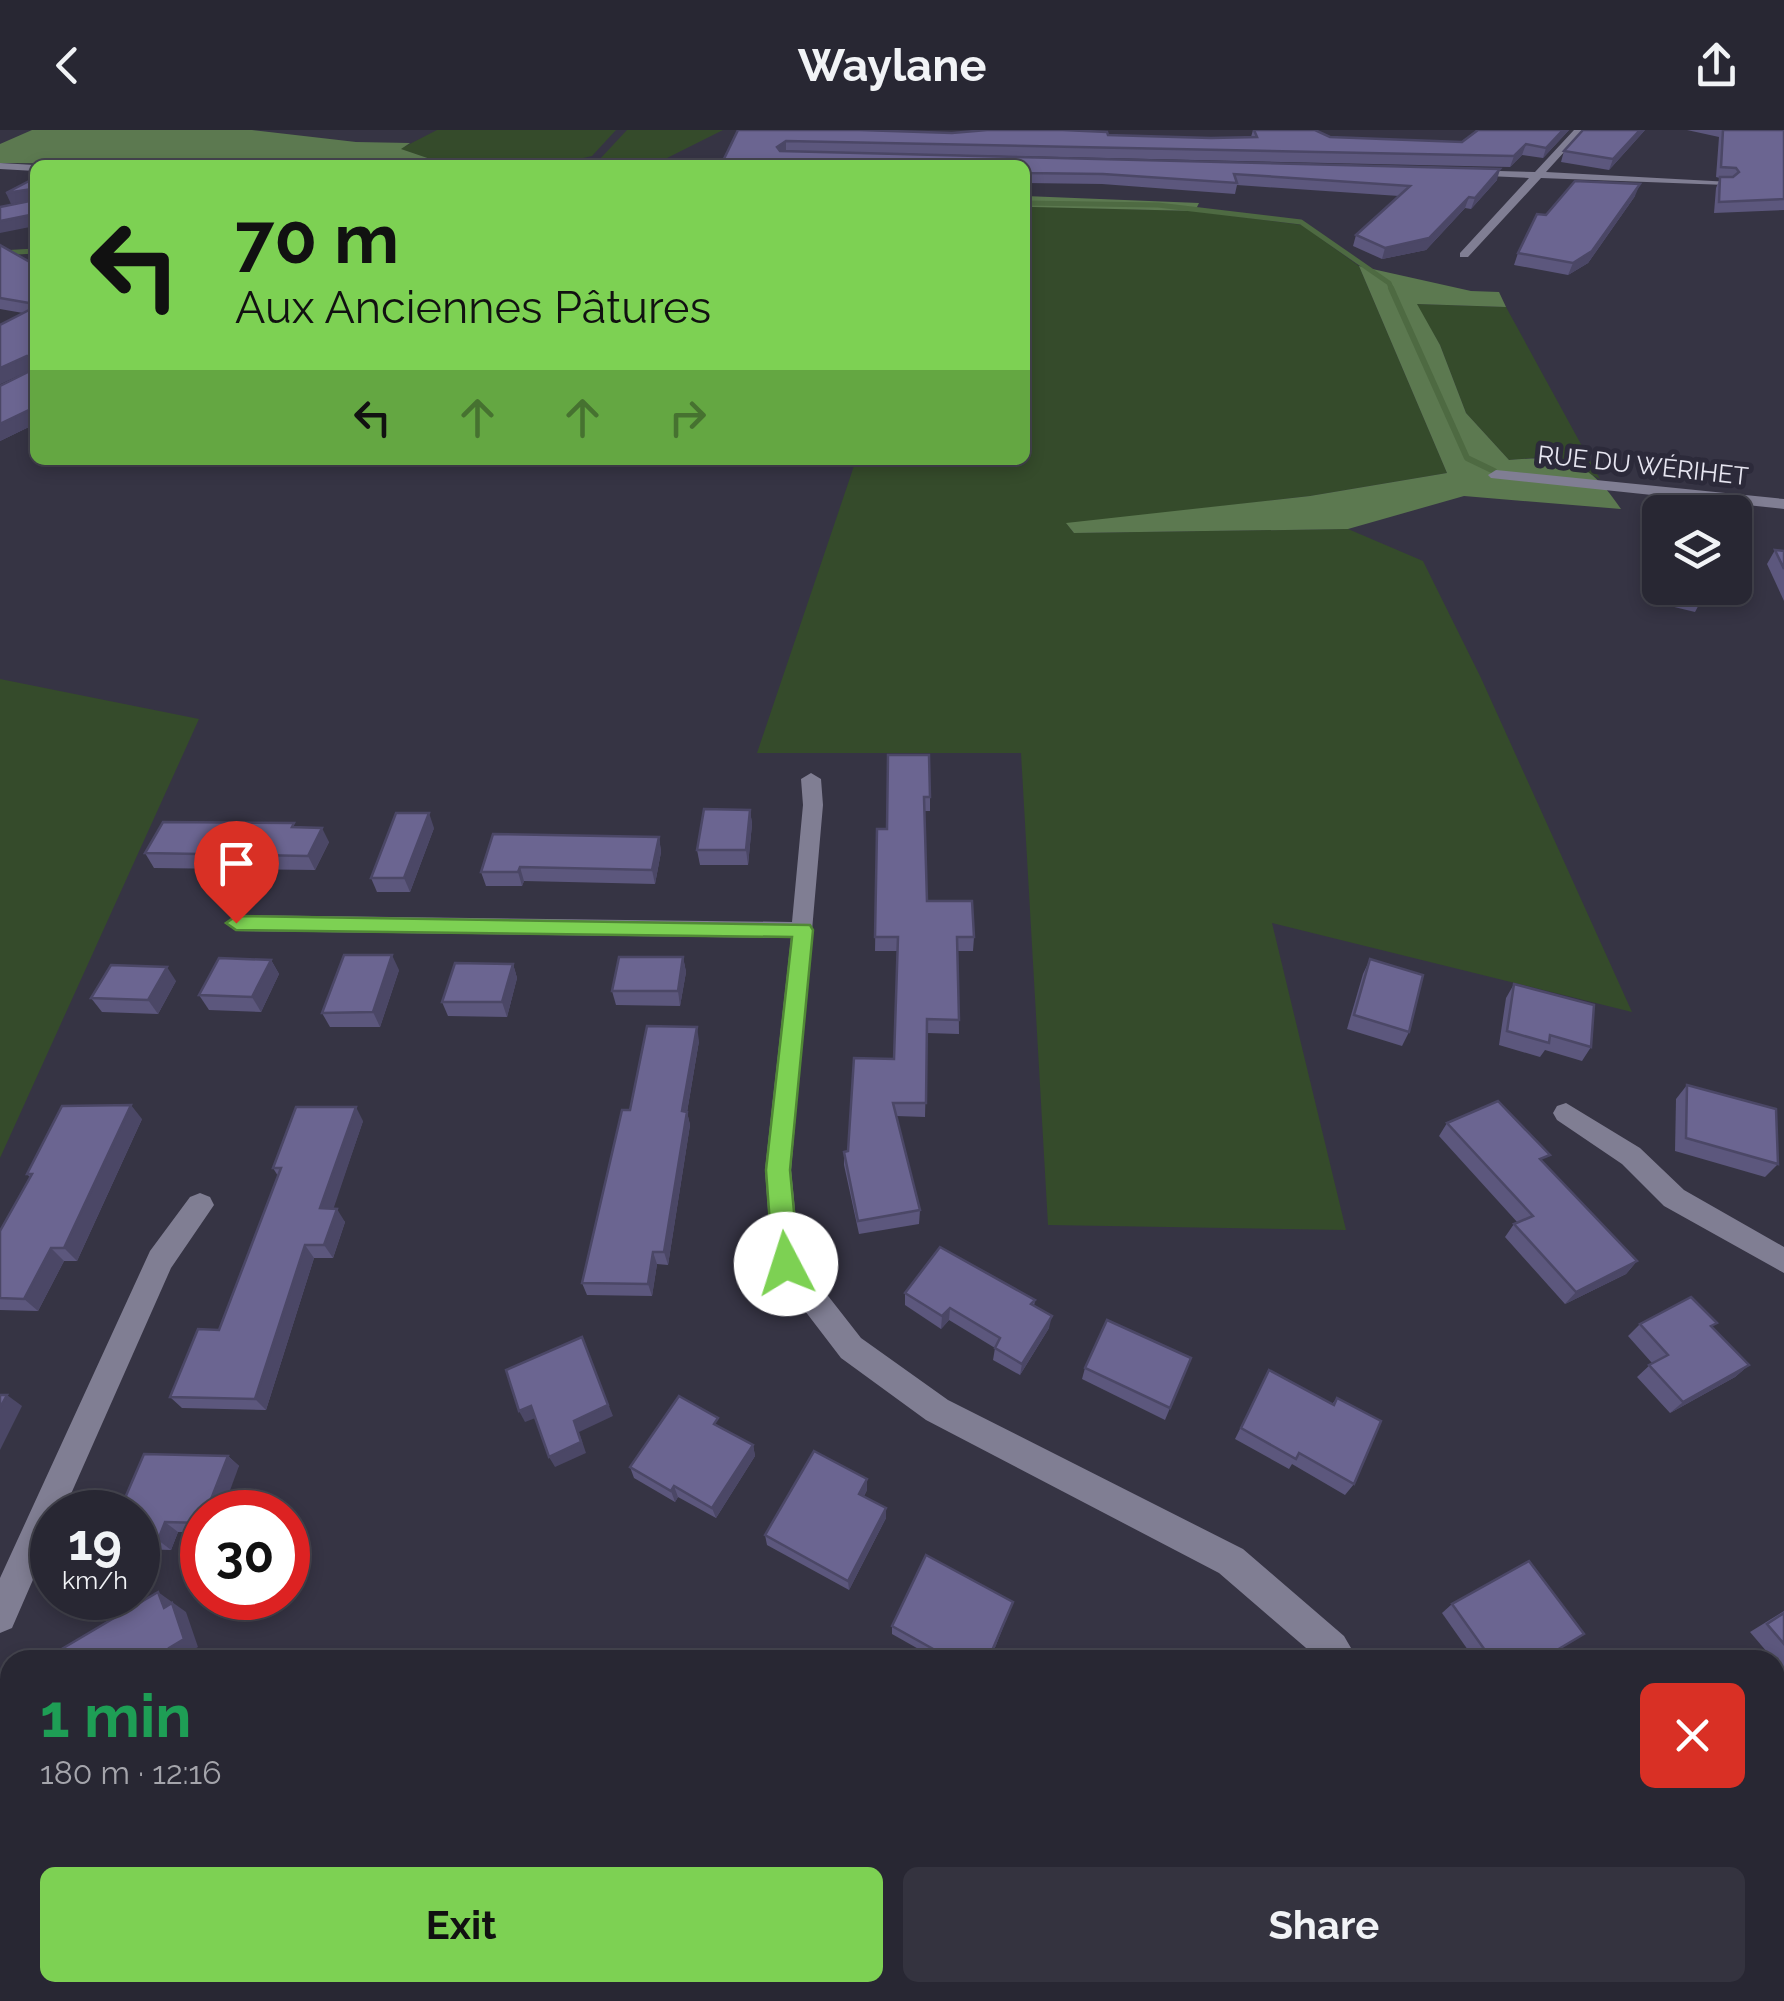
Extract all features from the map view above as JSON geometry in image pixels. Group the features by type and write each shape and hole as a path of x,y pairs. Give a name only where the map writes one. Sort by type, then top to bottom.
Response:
{"street":[{"path":"1464,255 1535,174 1580,130"},
{"path":"0,166 30,168"},
{"path":"1456,172 1726,182"},
{"name":"RUE DU WÉRIHET","path":"1496,475 1784,504"},
{"path":"810,780 813,805 803,930 778,1170 786,1264 851,1348 937,1410 1231,1561 1334,1650"},
{"path":"236,923 803,930"},
{"path":"1566,1113 1632,1156 1674,1198 1784,1262"},
{"path":"0,1616 160,1260 200,1205"}],"green space":[{"path":"32,130 252,130 356,142 410,143 401,149 433,160 0,163 0,144"},
{"path":"437,130 616,130 592,156 574,160 433,160 400,149"},
{"path":"627,130 723,130 663,160 599,160"},
{"path":"1030,196 1199,203 1195,211 1033,207"},
{"path":"1030,206 1195,211 1302,225 1359,266 1447,473 1310,496 1067,524 1074,533 1348,529 1423,561 1481,678 1632,1012 1272,923 1346,1230 1048,1225 1021,753 757,753 854,465 1030,465"},
{"path":"1359,266 1471,291 1499,292 1506,307 1417,304 1440,345 1466,413 1509,460 1546,459 1574,464 1598,480 1621,509 1464,496 1348,529 1074,533 1066,523 1310,496 1447,473"},
{"path":"1416,304 1506,307 1600,479 1554,456 1509,460 1466,413 1440,345"},
{"path":"0,679 199,719 0,1158"}],"building":[{"path":"738,130 952,133 1063,130 1211,138 1257,137 1254,130 1315,130 1330,137 1462,142 1478,130 1563,130 1546,148 1526,144 1514,156 786,141 777,147 780,151 1500,169 1475,198 1469,197 1429,238 1385,248 1356,235 1410,186 1234,174 1237,183 1030,173 1030,160 723,160"},
{"path":"1583,130 1640,130 1613,159 1564,151"},
{"path":"1723,130 1784,130 1784,199 1719,202 1720,177 1733,177 1739,172 1736,168 1721,167"},
{"path":"30,181 30,189 6,193"},
{"path":"1575,181 1640,184 1592,251 1573,263 1518,253 1537,214 1546,215"},
{"path":"30,201 30,215 0,221 0,207"},
{"path":"0,245 30,262 30,303 0,298"},
{"path":"30,310 30,358 0,368 0,325"},
{"path":"30,371 30,409 0,424 0,386"},
{"path":"1775,550 1784,551 1784,569"},
{"path":"888,755 929,755 930,797 924,797 927,901 972,901 974,937 957,937 959,1020 927,1019 926,1103 893,1103 920,1210 858,1221 844,1152 848,1151 854,1058 894,1059 898,937 875,937 877,829 887,829"},
{"path":"704,809 750,810 746,850 697,850"},
{"path":"396,813 429,813 404,878 371,878"},
{"path":"163,822 294,823 292,827 322,828 308,856 145,853"},
{"path":"493,834 659,837 652,870 520,867 518,872 481,872"},
{"path":"344,955 392,955 373,1012 322,1013"},
{"path":"619,957 683,957 678,991 612,991"},
{"path":"219,958 271,960 252,997 199,995"},
{"path":"1370,959 1423,975 1409,1032 1354,1015"},
{"path":"455,963 513,964 502,1002 442,1002"},
{"path":"111,965 167,967 148,1000 91,998"},
{"path":"1514,984 1594,1005 1591,1047 1550,1035 1549,1043 1507,1031"},
{"path":"647,1026 697,1027 664,1252 653,1252 648,1284 582,1283 622,1110 630,1110"},
{"path":"1687,1085 1776,1109 1778,1164 1686,1138"},
{"path":"1498,1101 1550,1155 1540,1159 1637,1261 1576,1292 1514,1224 1533,1216 1447,1123"},
{"path":"131,1105 64,1248 51,1248 24,1299 0,1298 0,1231 32,1174 27,1174 62,1106"},
{"path":"296,1107 356,1107 320,1208 337,1209 324,1245 305,1245 255,1399 170,1397 198,1329 219,1330 281,1168 273,1168"},
{"path":"940,1247 1035,1300 1031,1304 1052,1316 1022,1364 995,1348 1000,1338 950,1308 942,1316 905,1293"},
{"path":"1691,1297 1717,1323 1711,1326 1749,1365 1683,1402 1649,1365 1668,1355 1640,1324"},
{"path":"1107,1320 1191,1358 1170,1408 1085,1368"},
{"path":"582,1337 608,1405 574,1421 581,1442 549,1457 531,1406 519,1411 506,1370"},
{"path":"1269,1370 1334,1405 1337,1398 1381,1421 1354,1484 1299,1453 1296,1459 1241,1428"},
{"path":"679,1396 718,1418 714,1424 753,1445 712,1508 674,1486 671,1491 630,1467"},
{"path":"814,1451 867,1479 859,1494 886,1508 848,1581 765,1535"},
{"path":"144,1454 228,1456 215,1490 180,1490 180,1522 165,1522 160,1535 160,1490 128,1490"},
{"path":"926,1555 1013,1602 992,1650 935,1650 892,1626"},
{"path":"1529,1561 1584,1634 1557,1650 1485,1650 1452,1604"},
{"path":"160,1597 164,1608 172,1603 184,1639 170,1650 60,1650 111,1620 160,1620"},
{"path":"1784,1613 1784,1644 1767,1624"}],"waterway":[{"path":"1030,203 1158,205 1301,222 1389,283 1392,290"},
{"path":"0,253 30,251"},
{"path":"1391,288 1467,458 1494,471"}],"route":[{"path":"236,923 803,930 778,1170 786,1264"}]}
